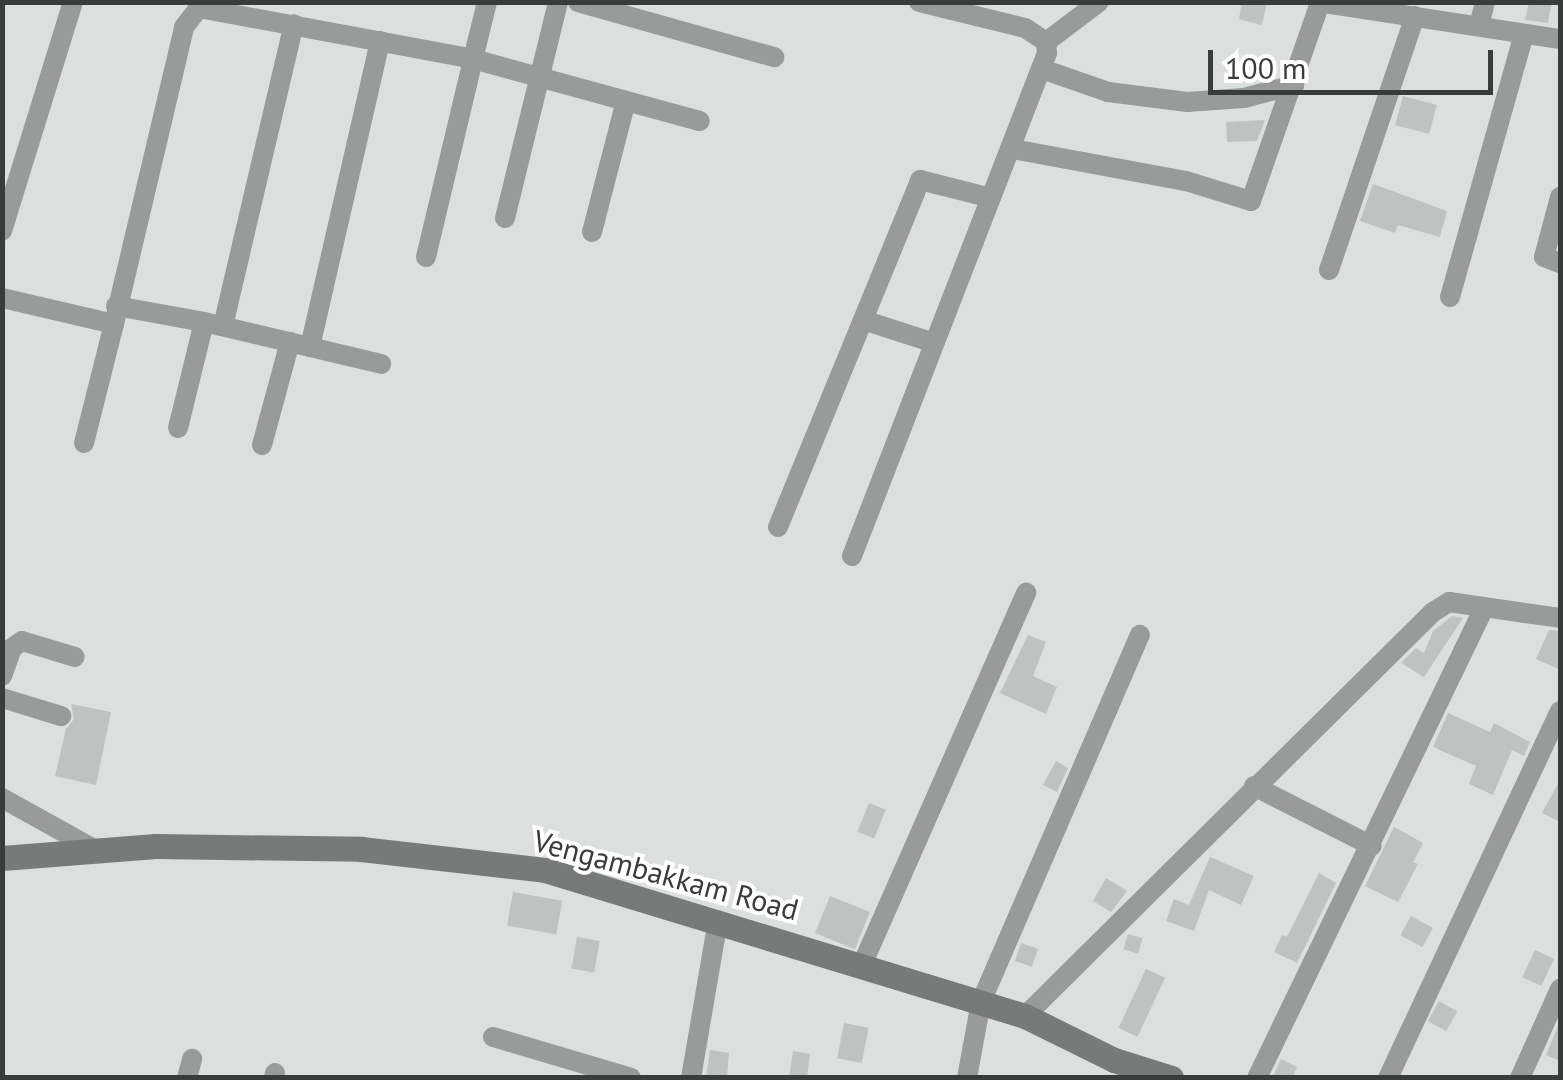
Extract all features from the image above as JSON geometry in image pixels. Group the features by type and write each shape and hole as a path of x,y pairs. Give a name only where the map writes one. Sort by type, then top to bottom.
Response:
{"main road":[{"name":"Vengambakkam Road","path":"2,858 94,849 361,849 545,870 1025,1016 1113,1069 1171,1078"}],"street":[{"path":"2,231 74,2"},
{"path":"426,257 487,2"},
{"path":"505,218 558,2"},
{"path":"578,2 774,57"},
{"path":"919,2 1025,28 1046,42"},
{"path":"852,556 1013,148 1042,69 1046,42 1098,2"},
{"path":"1479,26 1485,2"},
{"path":"1013,148 1186,182 1250,202 1294,85 1319,3 1560,39"},
{"path":"84,443 190,13 211,6 473,59 626,104 700,121"},
{"path":"1329,270 1414,16"},
{"path":"178,428 213,324 294,24"},
{"path":"1450,297 1524,34"},
{"path":"262,446 300,344 380,41"},
{"path":"1042,69 1108,92 1187,102 1244,98 1294,85"},
{"path":"592,232 626,104"},
{"path":"778,527 920,180 991,198"},
{"path":"1560,197 1544,257 1560,263"},
{"path":"2,298 115,315 213,324 380,364"},
{"path":"863,320 934,343"},
{"path":"862,965 1026,593"},
{"path":"1025,1016 1433,612 1449,602 1560,618"},
{"path":"1257,1078 1484,608"},
{"path":"967,1078 981,1002 1140,635"},
{"path":"2,676 12,648 22,641 75,657"},
{"path":"2,698 60,716"},
{"path":"1388,1078 1560,712"},
{"path":"1254,786 1372,846"},
{"path":"2,798 94,849"},
{"path":"691,1078 718,920"},
{"path":"1520,1078 1552,1025 1560,989"},
{"path":"493,1037 630,1078"}],"building":[{"path":"1242,2 1267,2 1262,25 1239,19"},
{"path":"1529,2 1552,2 1548,23 1525,20"},
{"path":"1403,96 1437,105 1429,134 1395,125"},
{"path":"1265,120 1257,141 1227,142 1226,122"},
{"path":"1373,184 1447,211 1440,237 1398,225 1395,233 1360,221"},
{"path":"1452,616 1463,618 1424,677 1401,663 1416,648 1424,653 1433,631"},
{"path":"1549,630 1560,631 1560,670 1536,659"},
{"path":"1028,635 1046,642 1033,676 1057,687 1046,714 1000,693"},
{"path":"71,704 111,712 96,785 55,776 66,729 74,719"},
{"path":"1448,713 1490,732 1494,723 1530,742 1524,756 1512,750 1493,795 1469,784 1476,766 1433,747"},
{"path":"1056,761 1068,768 1057,792 1043,785"},
{"path":"1560,780 1560,822 1542,813"},
{"path":"869,803 886,810 874,838 857,832"},
{"path":"1394,827 1423,843 1413,862 1418,864 1398,902 1365,886"},
{"path":"1210,857 1254,876 1241,905 1209,890 1194,931 1166,921 1174,899 1189,905"},
{"path":"1319,873 1336,883 1297,963 1274,952 1282,935 1287,937"},
{"path":"1106,878 1127,891 1111,912 1093,901"},
{"path":"513,892 562,901 556,934 507,925"},
{"path":"830,896 870,912 855,949 815,933"},
{"path":"1411,916 1433,928 1422,947 1400,935"},
{"path":"1128,934 1142,938 1138,954 1124,949"},
{"path":"577,937 600,941 594,973 571,969"},
{"path":"1021,943 1038,949 1032,967 1015,961"},
{"path":"1535,950 1554,959 1541,986 1522,977"},
{"path":"1146,969 1165,978 1138,1037 1119,1028"},
{"path":"1439,1001 1457,1011 1446,1031 1428,1021"},
{"path":"1560,1021 1560,1061 1546,1055"},
{"path":"844,1023 869,1028 862,1063 837,1058"},
{"path":"710,1050 729,1053 727,1078 706,1078"},
{"path":"793,1051 810,1054 807,1078 789,1078"},
{"path":"1281,1059 1297,1067 1292,1078 1273,1076"}]}
